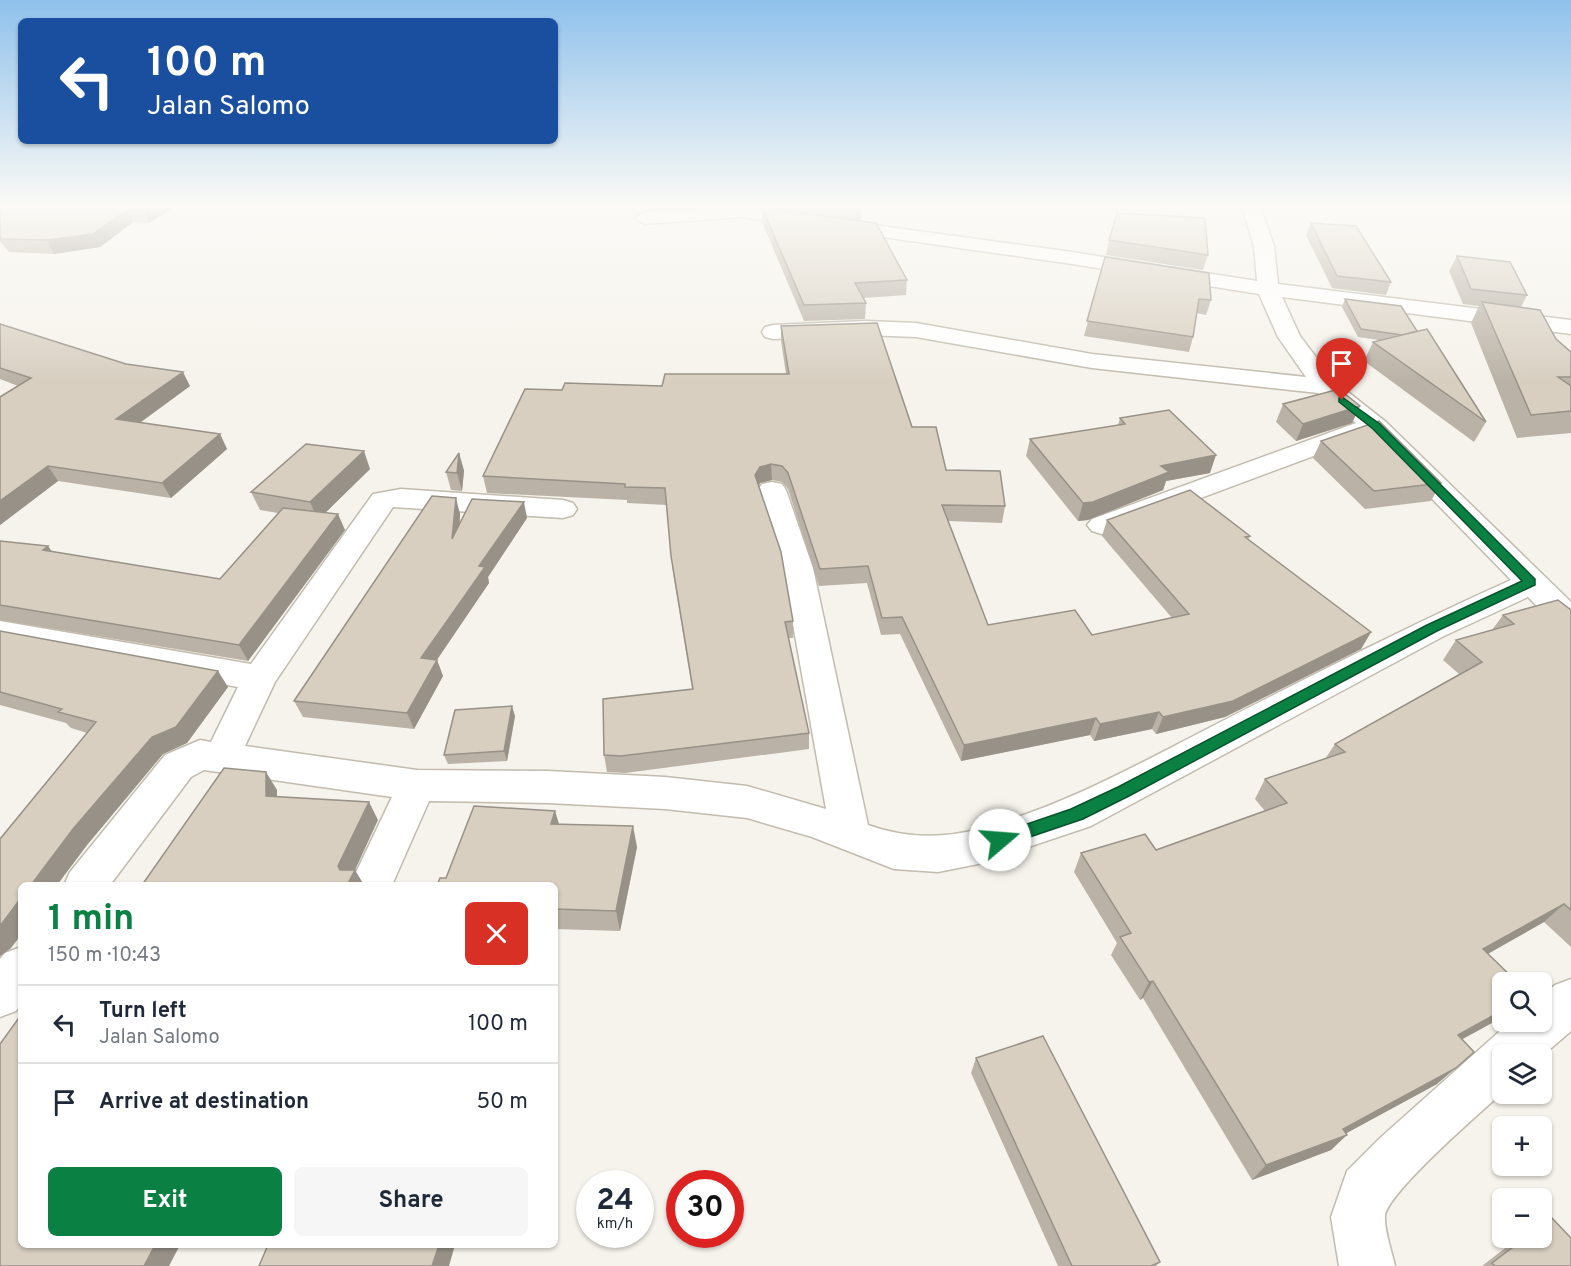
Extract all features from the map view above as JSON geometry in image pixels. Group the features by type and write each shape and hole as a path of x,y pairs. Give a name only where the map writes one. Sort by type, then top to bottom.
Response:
{"street":[{"path":"1104,263 1268,289 1571,327"},
{"path":"1266,263 1268,289 1283,327 1325,386 1377,427 1571,621"},
{"path":"773,332 866,328 916,330 1102,362 1325,386"},
{"path":"1102,525 1341,435 1377,427"},
{"path":"772,490 798,568 850,837"},
{"path":"222,756 260,678 383,500 400,497 470,504 563,509"},
{"path":"88,882 178,766 200,755 222,756 417,785 607,790 747,802 819,823 850,837 894,852 938,854 978,847 1077,814 1423,632 1531,582"},
{"path":"0,632 260,678"},
{"path":"372,882 417,785"},
{"path":"0,995 18,972"},
{"path":"1520,1044 1571,1001"},
{"path":"1367,1266 1358,1217 1366,1190 1398,1156 1492,1069"}],"building":[{"path":"786,263 898,263 907,280 855,283 866,303 804,305"},
{"path":"1103,263 1145,263 1209,273 1211,300 1199,299 1193,337 1087,321"},
{"path":"1331,263 1379,263 1391,282 1337,276"},
{"path":"1460,263 1511,263 1527,295 1471,289"},
{"path":"1345,299 1401,306 1417,331 1402,335 1361,329"},
{"path":"1482,302 1540,310 1556,339 1571,352 1571,377 1558,377 1571,386 1571,411 1531,415"},
{"path":"877,323 912,427 936,427 946,470 1000,471 1005,506 942,505 988,625 1075,610 1092,635 1189,614 1107,520 1190,490 1250,536 1245,537 1371,632 1233,701 1163,717 1159,712 1100,724 1096,718 964,745 902,617 882,618 868,566 820,569 788,473 782,466 771,464 760,467 755,475 781,552 793,621 785,622 809,733 621,756 604,755 603,699 693,689 671,556 665,488 483,476 525,389 562,390 565,383 662,386 665,374 789,374 781,326"},
{"path":"0,324 126,364 183,372 116,419 220,434 162,483 48,466 0,501 0,397 31,378 0,368"},
{"path":"1427,329 1486,422 1373,342"},
{"path":"1339,389 1360,406 1303,424 1283,404"},
{"path":"1169,410 1216,455 1161,466 1169,472 1093,502 1083,503 1030,439 1125,424 1120,418"},
{"path":"1379,421 1441,483 1374,491 1321,441"},
{"path":"306,444 364,451 310,502 251,492"},
{"path":"459,453 457,473 446,472"},
{"path":"432,496 456,498 452,539 472,499 524,502 479,566 485,567 421,658 437,660 407,713 294,701"},
{"path":"283,508 338,514 239,645 0,605 0,541 48,546 43,550 220,579"},
{"path":"1558,600 1571,610 1571,910 1564,904 1483,949 1507,972 1492,972 1492,1016 1458,1035 1474,1052 1456,1068 1343,1129 1347,1135 1266,1165 1153,981 1149,982 1120,937 1131,933 1081,853 1145,834 1156,850 1287,803 1265,779 1345,752 1335,744 1482,662 1456,640 1514,624 1503,615"},
{"path":"0,631 218,671 176,727 152,737 73,829 33,882 18,882 18,902 0,926 0,839 96,722 58,712 62,709 0,692"},
{"path":"512,706 504,751 444,755 455,710"},
{"path":"224,768 266,772 266,796 369,802 338,866 340,870 355,870 349,882 144,882"},
{"path":"474,806 555,811 551,824 633,826 616,911 558,909 558,882 438,882 440,878 446,878"},
{"path":"18,1019 18,1248 153,1248 144,1266 0,1266 0,1044"},
{"path":"1043,1036 1160,1262 1151,1266 1072,1266 976,1058"},
{"path":"1552,1218 1571,1238 1571,1266 1495,1266 1492,1263 1512,1248 1552,1248"},
{"path":"267,1248 438,1248 432,1266 259,1266"}],"route":[{"path":"1000,840 1077,814 1432,628 1531,582 1377,427 1342,400"}]}
